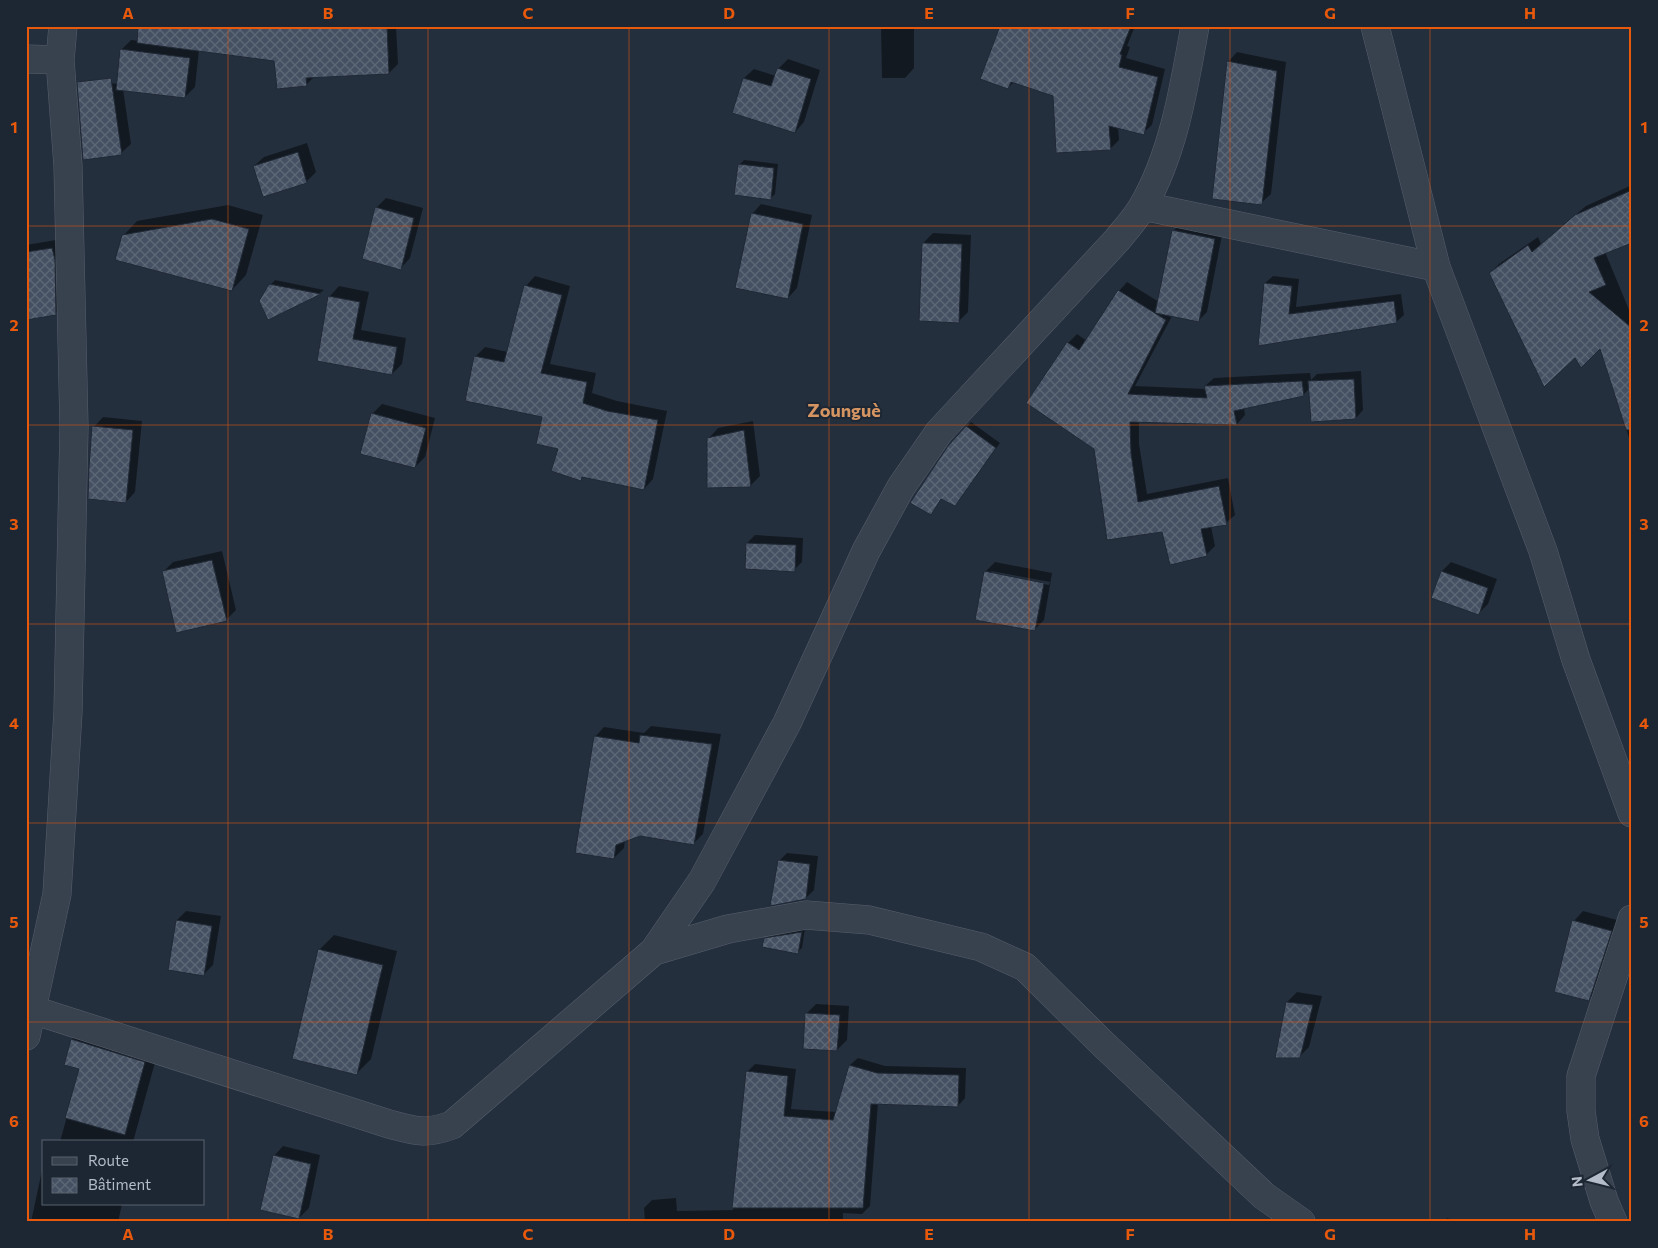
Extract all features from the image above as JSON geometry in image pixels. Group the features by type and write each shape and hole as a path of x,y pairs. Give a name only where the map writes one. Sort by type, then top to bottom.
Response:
{"street":[{"path":"26,1036 57,894 68,712 74,427 68,166 60,60 63,26"},
{"path":"33,1010 418,1132 435,1132 452,1125 654,951 702,882 787,724 866,551 901,487 939,432 1118,240 1143,206 1165,157 1184,87 1195,26"},
{"path":"1375,26 1436,267 1543,551 1576,660 1632,813"},
{"path":"26,58 60,60"},
{"path":"1143,206 1436,267"},
{"path":"654,951 728,929 806,915 869,920 981,947 1025,967 1103,1044 1264,1196 1301,1222"},
{"path":"1613,1222 1604,1201 1586,1139 1581,1111 1581,1076 1632,919"}],"building":[{"path":"138,26 387,26 389,74 306,78 307,86 277,89 274,61 137,43"},
{"path":"1000,26 1131,26 1120,54 1122,55 1119,67 1158,77 1144,135 1109,126 1111,150 1056,153 1053,96 1011,82 1008,89 980,79"},
{"path":"120,49 190,58 185,98 116,90"},
{"path":"1227,61 1277,71 1262,205 1212,199"},
{"path":"777,68 811,79 795,133 732,113 743,78 771,86"},
{"path":"111,78 122,155 83,160 77,82"},
{"path":"298,152 307,183 263,197 253,166"},
{"path":"738,164 774,168 771,200 734,195"},
{"path":"1632,190 1632,243 1594,258 1606,285 1589,292 1632,328 1632,430 1626,430 1600,349 1581,368 1575,358 1544,387 1489,273 1528,245 1532,252 1575,215"},
{"path":"375,207 414,218 401,270 362,259"},
{"path":"751,213 803,224 788,299 735,288"},
{"path":"212,219 249,229 232,291 115,260 122,235"},
{"path":"1172,230 1215,239 1199,322 1155,313"},
{"path":"922,243 962,244 959,323 919,321"},
{"path":"52,248 55,260 56,315 26,320 26,252"},
{"path":"1264,283 1292,286 1289,314 1394,301 1397,323 1258,346"},
{"path":"269,284 321,294 268,320 259,301"},
{"path":"524,285 562,295 541,373 587,382 583,403 607,411 658,420 644,490 582,477 581,481 551,471 558,449 536,444 542,417 465,401 474,356 504,362"},
{"path":"1118,290 1166,320 1128,394 1207,398 1204,386 1302,381 1304,396 1234,411 1237,425 1130,422 1131,453 1138,502 1219,486 1227,525 1201,529 1207,556 1170,565 1162,532 1107,540 1094,449 1026,403 1067,342 1079,350"},
{"path":"328,296 360,302 353,339 397,347 392,375 317,361"},
{"path":"1354,379 1356,419 1311,422 1308,381"},
{"path":"371,413 426,428 415,468 360,454"},
{"path":"92,426 133,430 126,503 88,499"},
{"path":"966,426 996,448 955,506 941,499 931,515 910,503 948,446"},
{"path":"744,430 751,487 707,488 707,438"},
{"path":"746,543 796,545 795,572 745,569"},
{"path":"212,560 227,621 176,633 162,571"},
{"path":"984,571 1044,583 1035,631 975,620"},
{"path":"1441,571 1488,588 1479,615 1431,598"},
{"path":"640,735 712,744 694,845 640,836 616,845 614,859 575,853 594,736 639,743"},
{"path":"778,860 810,864 806,899 770,906"},
{"path":"176,920 212,926 204,976 168,970"},
{"path":"1572,920 1612,931 1589,1001 1554,992"},
{"path":"802,932 798,954 762,947 764,938"},
{"path":"318,949 383,965 357,1075 292,1059"},
{"path":"1286,1002 1313,1005 1300,1058 1275,1058"},
{"path":"805,1013 840,1015 837,1051 803,1049"},
{"path":"71,1039 145,1062 125,1135 65,1118 79,1069 64,1065"},
{"path":"849,1065 877,1073 959,1075 958,1107 871,1104 863,1208 732,1208 746,1071 788,1076 784,1116 833,1120"},
{"path":"273,1155 311,1164 299,1219 260,1210"}],"district":[{"name":"Zounguè","path":"844,411"}]}
